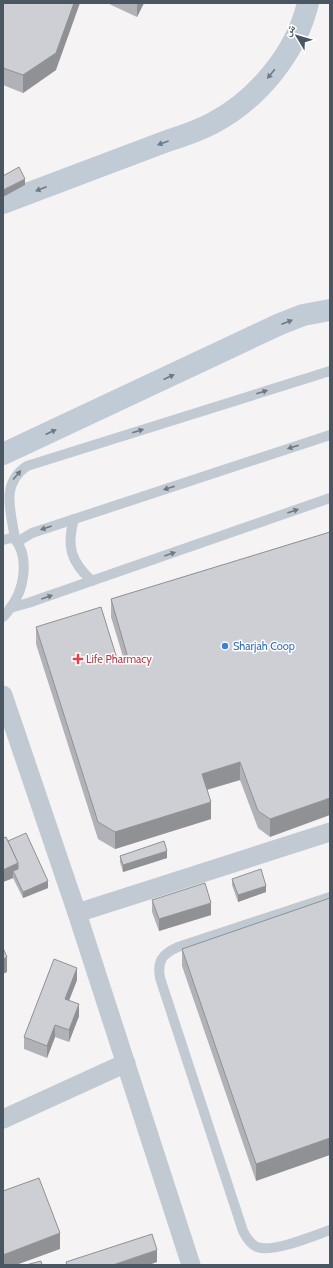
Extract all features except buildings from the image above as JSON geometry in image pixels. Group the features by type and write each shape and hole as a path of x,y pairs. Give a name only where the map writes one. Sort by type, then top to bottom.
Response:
{"main road":[{"path":"3,203 167,141 191,134 214,123 230,113 254,93 271,75 286,54 298,32 308,3"},
{"path":"3,454 280,324 303,316 330,310"}],"street":[{"path":"3,695 77,913 192,1265"},
{"path":"77,913 330,832"},
{"path":"3,1120 126,1063"}],"lane":[{"path":"3,617 16,599 23,576 24,565 22,553 16,541 9,500 9,489 19,472 28,466 330,371"},
{"path":"16,541 32,533 330,435"},
{"path":"10,608 330,498"},
{"path":"74,519 70,533 70,547 74,560 82,572 92,581"},
{"path":"3,540 11,538 16,541"},
{"path":"330,897 178,947 169,951 162,958 158,968 238,1216 248,1240 256,1246 267,1249 277,1248 330,1230"}],"place":[{"name":"Sharjah Coop","path":"225,646"},
{"name":"Life Pharmacy","path":"78,659"}]}
